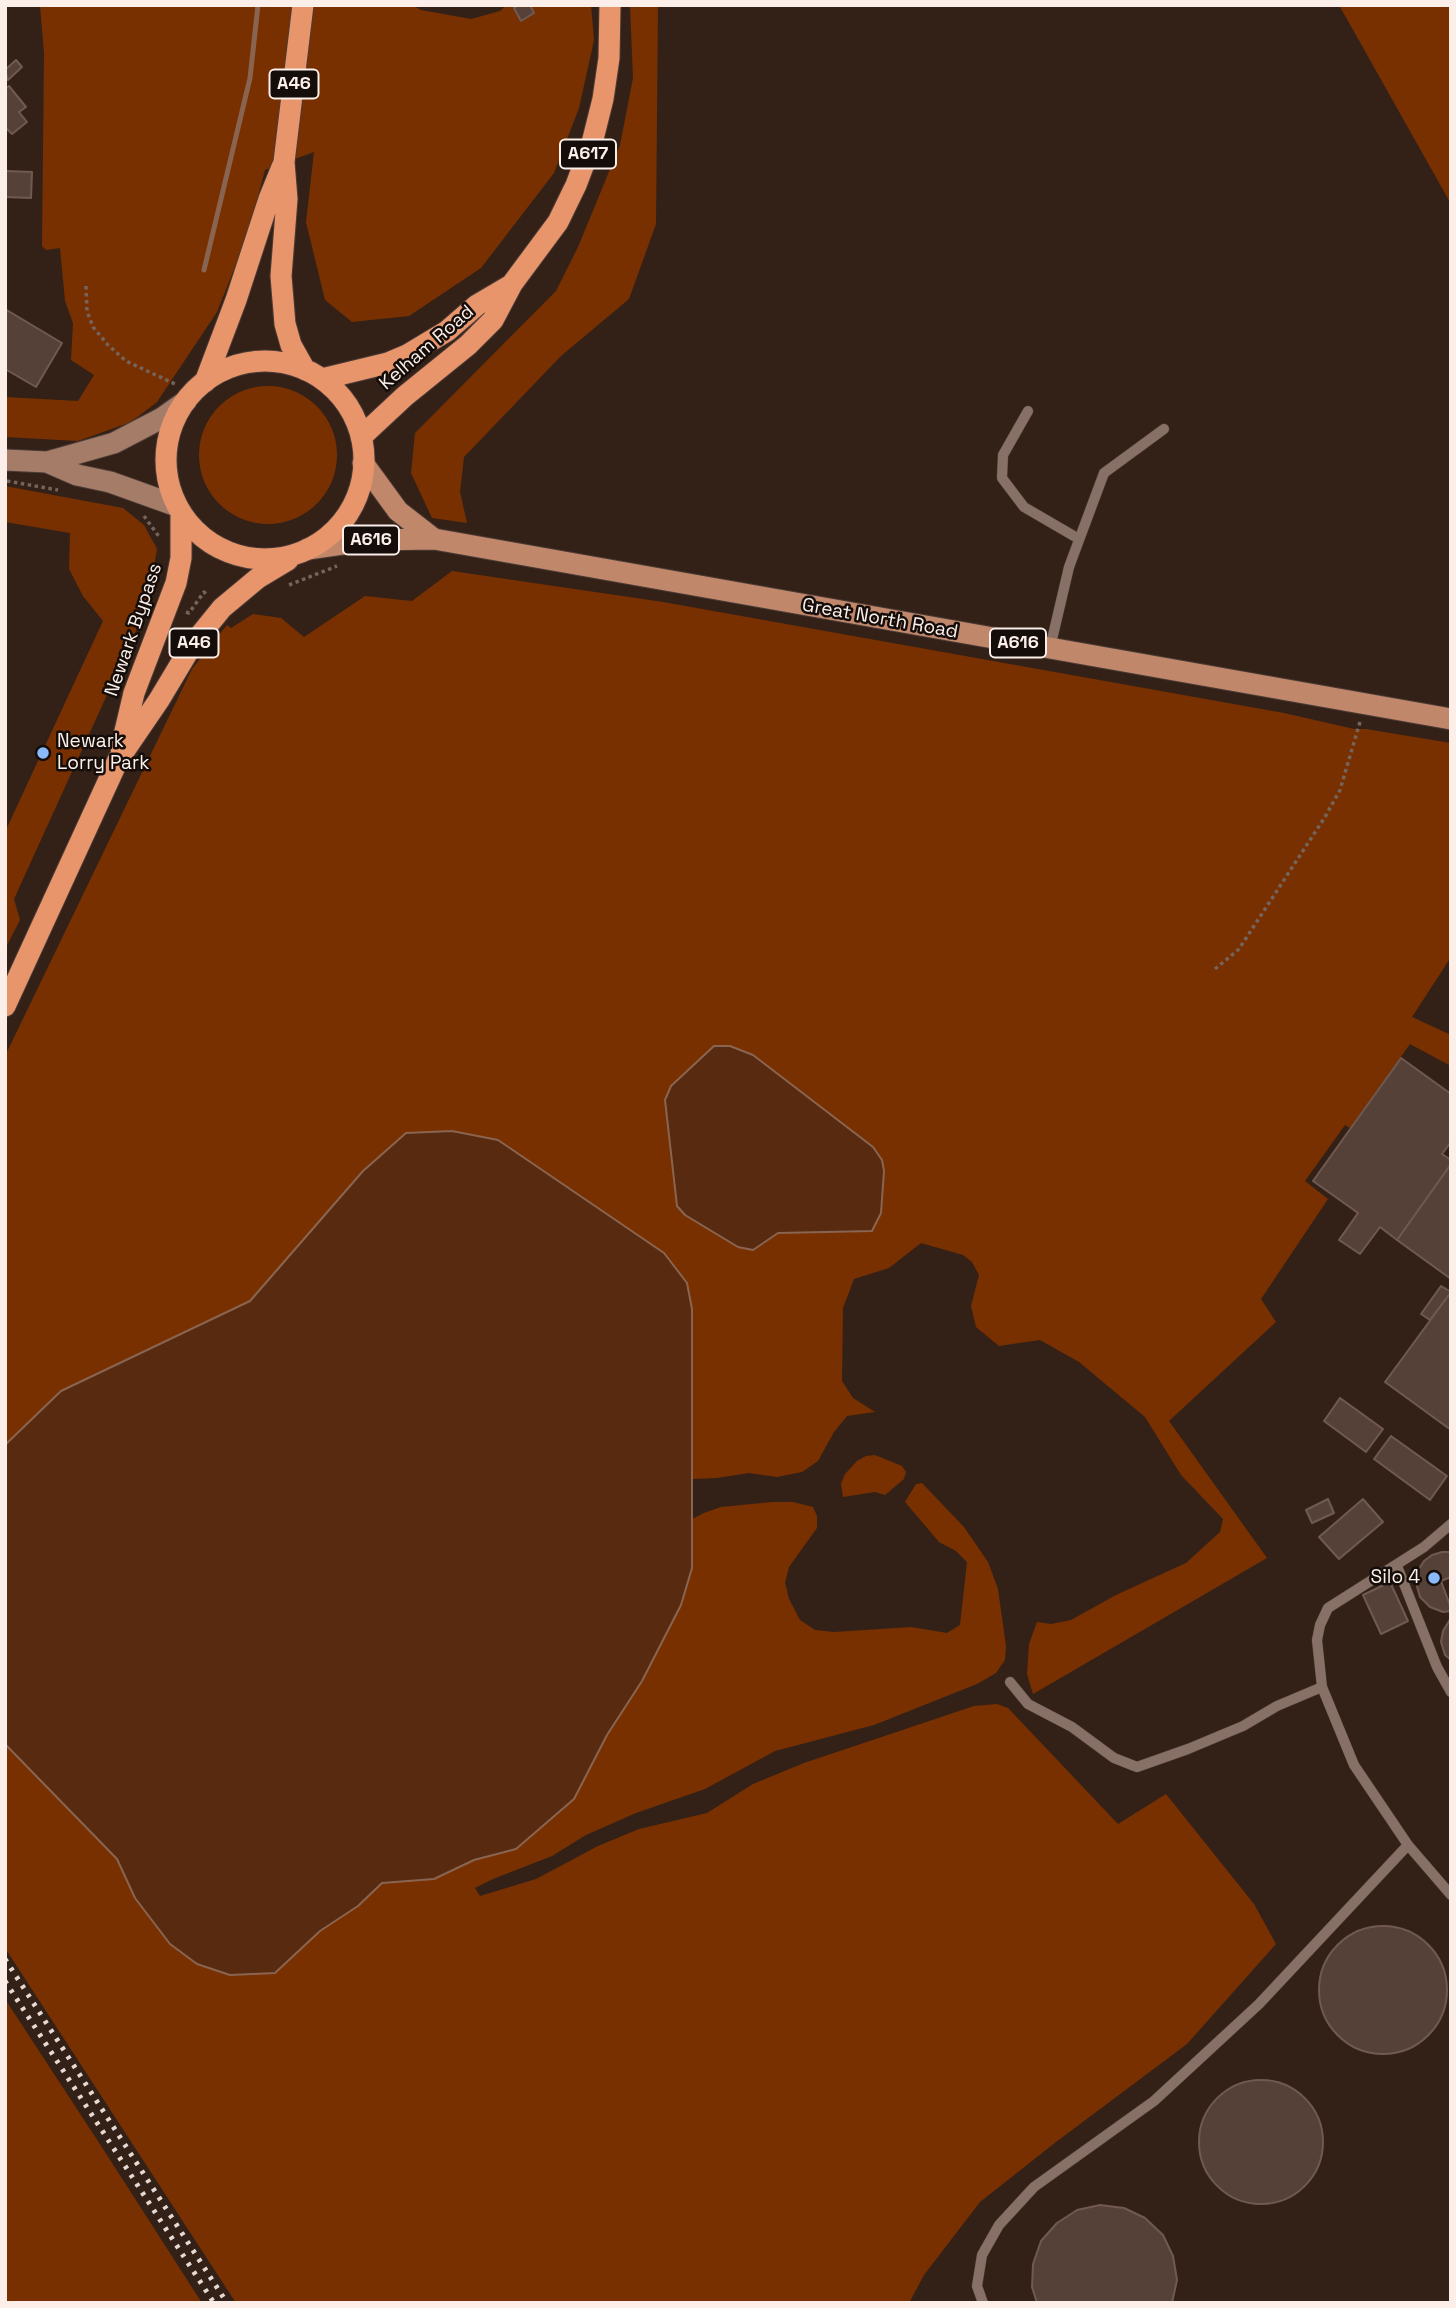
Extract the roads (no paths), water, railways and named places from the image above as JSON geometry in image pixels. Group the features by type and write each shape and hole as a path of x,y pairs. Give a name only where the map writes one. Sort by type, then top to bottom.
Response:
{"highway":[{"name":"A46","path":"303,5 284,162 287,200 281,276 285,324 291,345 314,375"},
{"name":"Kelham Road","path":"361,437 405,396 468,345 493,320 512,284 558,222 592,143 603,99 609,58 610,5"},
{"name":"A46","path":"195,392 236,300 268,200 284,162"},
{"name":"Kelham Road","path":"314,375 388,363 407,355 447,331 477,305 512,284"},
{"path":"253,362 279,362 314,375 346,404 361,437 363,463 360,484 347,514 334,530 303,551 268,559 237,555 217,547 200,535 179,509 168,480 167,449 175,419 195,392 227,369 253,362"},
{"name":"Newark Bypass","path":"118,760 134,692 170,604 180,571 179,509"},
{"name":"Newark Bypass","path":"5,1006 118,760 192,645 222,608 258,578 303,551"}],"main road":[{"path":"5,460 47,462 114,443 162,418 195,392"},
{"path":"47,462 77,475 110,482 179,509"},
{"name":"Great North Road","path":"363,463 398,511 434,539"},
{"name":"Great North Road","path":"303,551 380,539 434,539 1451,719"}],"lane":[{"path":"1028,411 1003,455 1002,478 1024,508 1079,539"},
{"path":"1050,649 1069,567 1104,473 1164,429"},
{"path":"1451,1524 1397,1566 1328,1608 1317,1640 1322,1687 1354,1765 1408,1845 1451,1895"},
{"path":"1397,1566 1437,1668 1451,1692"},
{"path":"1010,1682 1028,1704 1072,1727 1114,1758 1137,1767 1232,1730 1277,1706 1322,1687"},
{"path":"983,2303 977,2286 982,2255 999,2225 1034,2188 1154,2101 1259,2004 1408,1845"}],"waterway":[{"path":"204,270 250,78 258,5"}],"railway":[{"path":"5,1959 227,2303"},
{"path":"5,1981 214,2303"}],"place":[{"name":"Newark Lorry Park","path":"43,753"},
{"name":"Silo 4","path":"1434,1578"}]}
